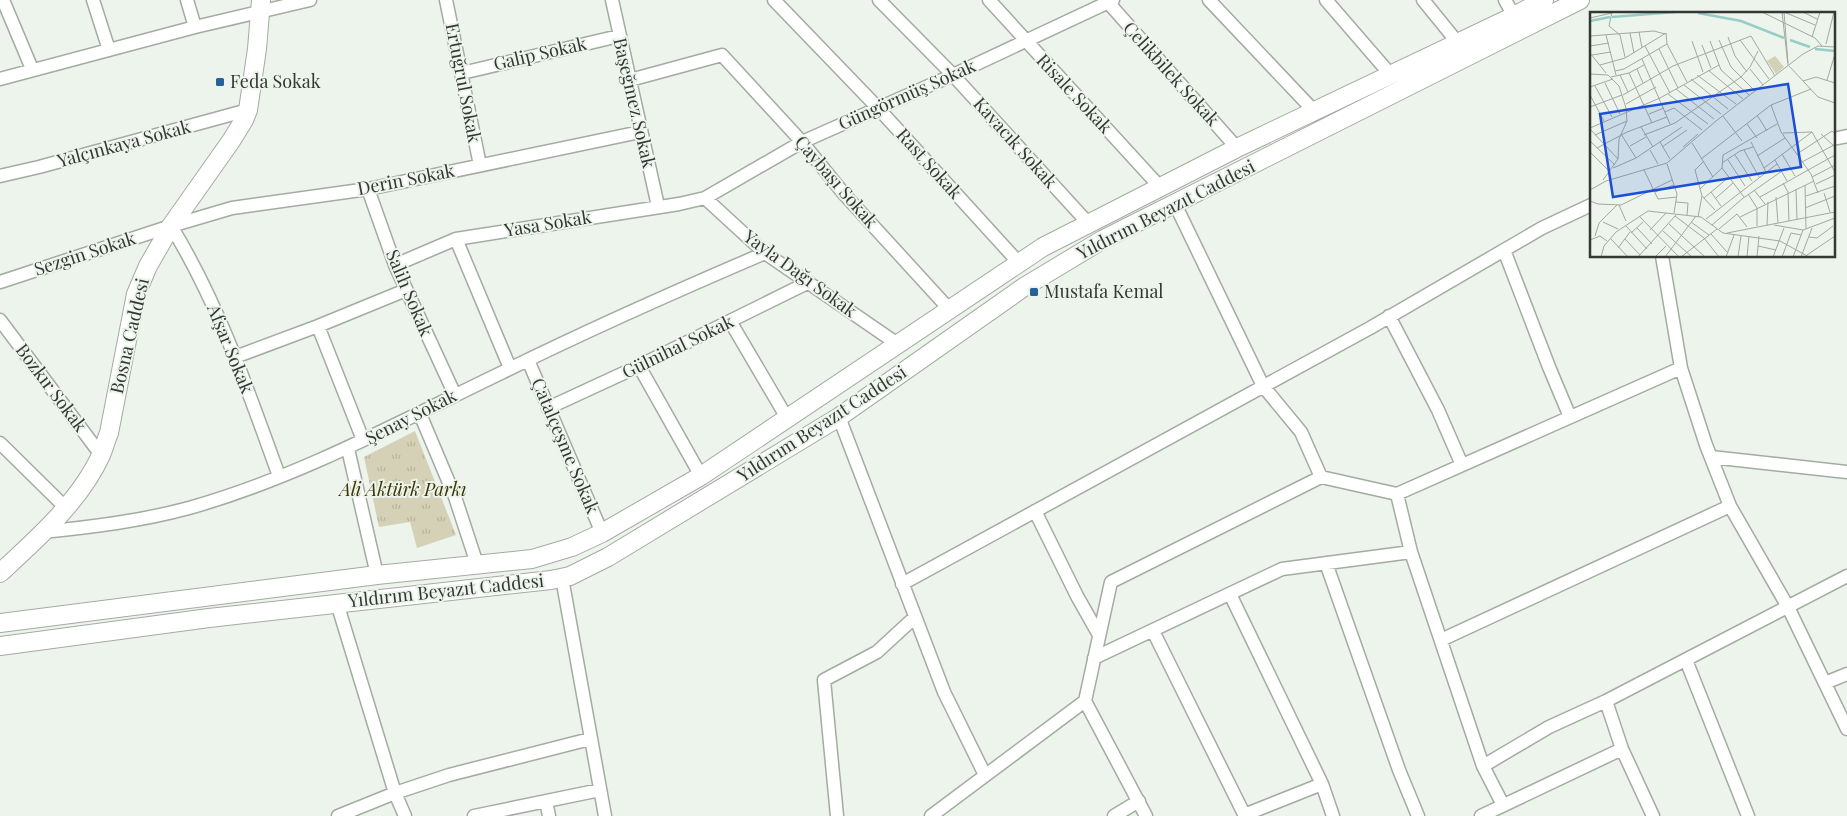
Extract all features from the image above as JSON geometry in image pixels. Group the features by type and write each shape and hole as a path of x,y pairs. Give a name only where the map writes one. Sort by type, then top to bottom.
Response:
{"main road":[{"path":"0,623 377,575 532,559 565,550 602,533 701,476 1043,247 1237,148 1544,0"},
{"name":"Yıldırım Beyazıt Caddesi","path":"0,646 209,618 570,576 608,557 839,417 1024,287 1102,240 1580,0"},
{"name":"Bosna Caddesi","path":"3,564 42,532 66,508 85,482 101,455 109,433 136,294 148,266 171,226 231,142 248,110 261,6"}],"street":[{"path":"4,0 32,69"},
{"path":"93,0 109,50"},
{"path":"187,0 195,28"},
{"path":"0,79 32,69 195,28 261,6 310,0"},
{"name":"Ertuğrul Sokak","path":"446,0 480,165"},
{"name":"Başeğmez Sokak","path":"612,0 658,206"},
{"name":"Rast Sokak","path":"774,0 878,108 1020,264"},
{"name":"Kavacık Sokak","path":"879,0 953,75 1088,223"},
{"name":"Risale Sokak","path":"989,0 1160,187"},
{"path":"1209,0 1315,112"},
{"path":"1326,0 1390,74"},
{"path":"1423,0 1458,43"},
{"path":"1505,0 1514,16"},
{"name":"Güngörmüş Sokak","path":"705,198 802,142 953,75 1109,1"},
{"name":"Çelikbilek Sokak","path":"1109,1 1237,148"},
{"name":"Galip Sokak","path":"462,73 619,36"},
{"name":"Çaybaşı Sokak","path":"630,80 722,55 802,142 844,194 950,310"},
{"name":"Yalçınkaya Sokak","path":"0,176 248,110"},
{"name":"Derin Sokak","path":"171,226 232,208 368,190 640,132"},
{"path":"1834,139 1847,136"},
{"name":"Salih Sokak","path":"368,190 395,265 455,395"},
{"name":"Yasa Sokak","path":"395,265 456,239 679,204 705,198"},
{"name":"Yayla Dağı Sokak","path":"705,198 764,253 899,345"},
{"path":"1175,204 1263,386 1301,432 1322,477"},
{"path":"902,584 1390,316 1542,228 1590,205"},
{"name":"Sezgin Sokak","path":"0,282 171,226"},
{"name":"Afşar Sokak","path":"171,226 191,258 235,357 279,476"},
{"path":"456,239 510,368"},
{"path":"1504,250 1570,417"},
{"name":"Şenay Sokak","path":"42,532 101,526 188,508 230,495 348,449 510,368 661,297 764,253"},
{"path":"1662,258 1681,368 1711,457 1730,506 1788,607 1847,729"},
{"name":"Gülnihal Sokak","path":"548,408 639,366 807,283"},
{"path":"235,357 406,290"},
{"path":"1390,316 1438,410 1462,465"},
{"name":"Bozkır Sokak","path":"0,320 101,455"},
{"path":"730,321 787,418"},
{"path":"318,326 363,440"},
{"name":"Çatalçeşme Sokak","path":"528,360 602,533"},
{"path":"639,366 701,476"},
{"path":"1146,816 1085,701 1111,582 1322,477 1397,494 1681,368"},
{"path":"420,414 455,497 477,564"},
{"path":"839,417 944,692 985,775"},
{"path":"0,443 66,508"},
{"path":"348,449 377,575"},
{"path":"1711,457 1847,472"},
{"path":"1397,494 1411,552 1483,766 1503,806"},
{"path":"1441,640 1730,506"},
{"path":"1035,511 1077,596 1099,635"},
{"path":"1094,658 1282,569 1411,552"},
{"path":"1326,563 1398,770 1418,816"},
{"path":"1483,766 1549,727 1606,701 1847,576"},
{"path":"562,578 605,816"},
{"path":"1230,594 1322,784 1333,816"},
{"path":"337,603 394,793 405,816"},
{"path":"837,816 824,680 877,652 915,617"},
{"path":"1153,630 1244,815 1322,784"},
{"path":"1686,660 1748,816"},
{"path":"1824,682 1847,674"},
{"path":"930,816 1085,701"},
{"path":"1606,701 1622,749 1653,816"},
{"path":"338,816 394,793 449,775 590,739"},
{"path":"1481,816 1622,749"},
{"path":"474,816 600,790"},
{"path":"546,801 549,816"},
{"path":"1114,816 1139,801"}],"green space":[{"name":"Ali Aktürk Parkı","path":"415,431 456,535 417,548 410,522 379,527 364,457"}],"place":[{"name":"Feda Sokak","path":"220,82"},
{"name":"Mustafa Kemal","path":"1034,292"}]}
